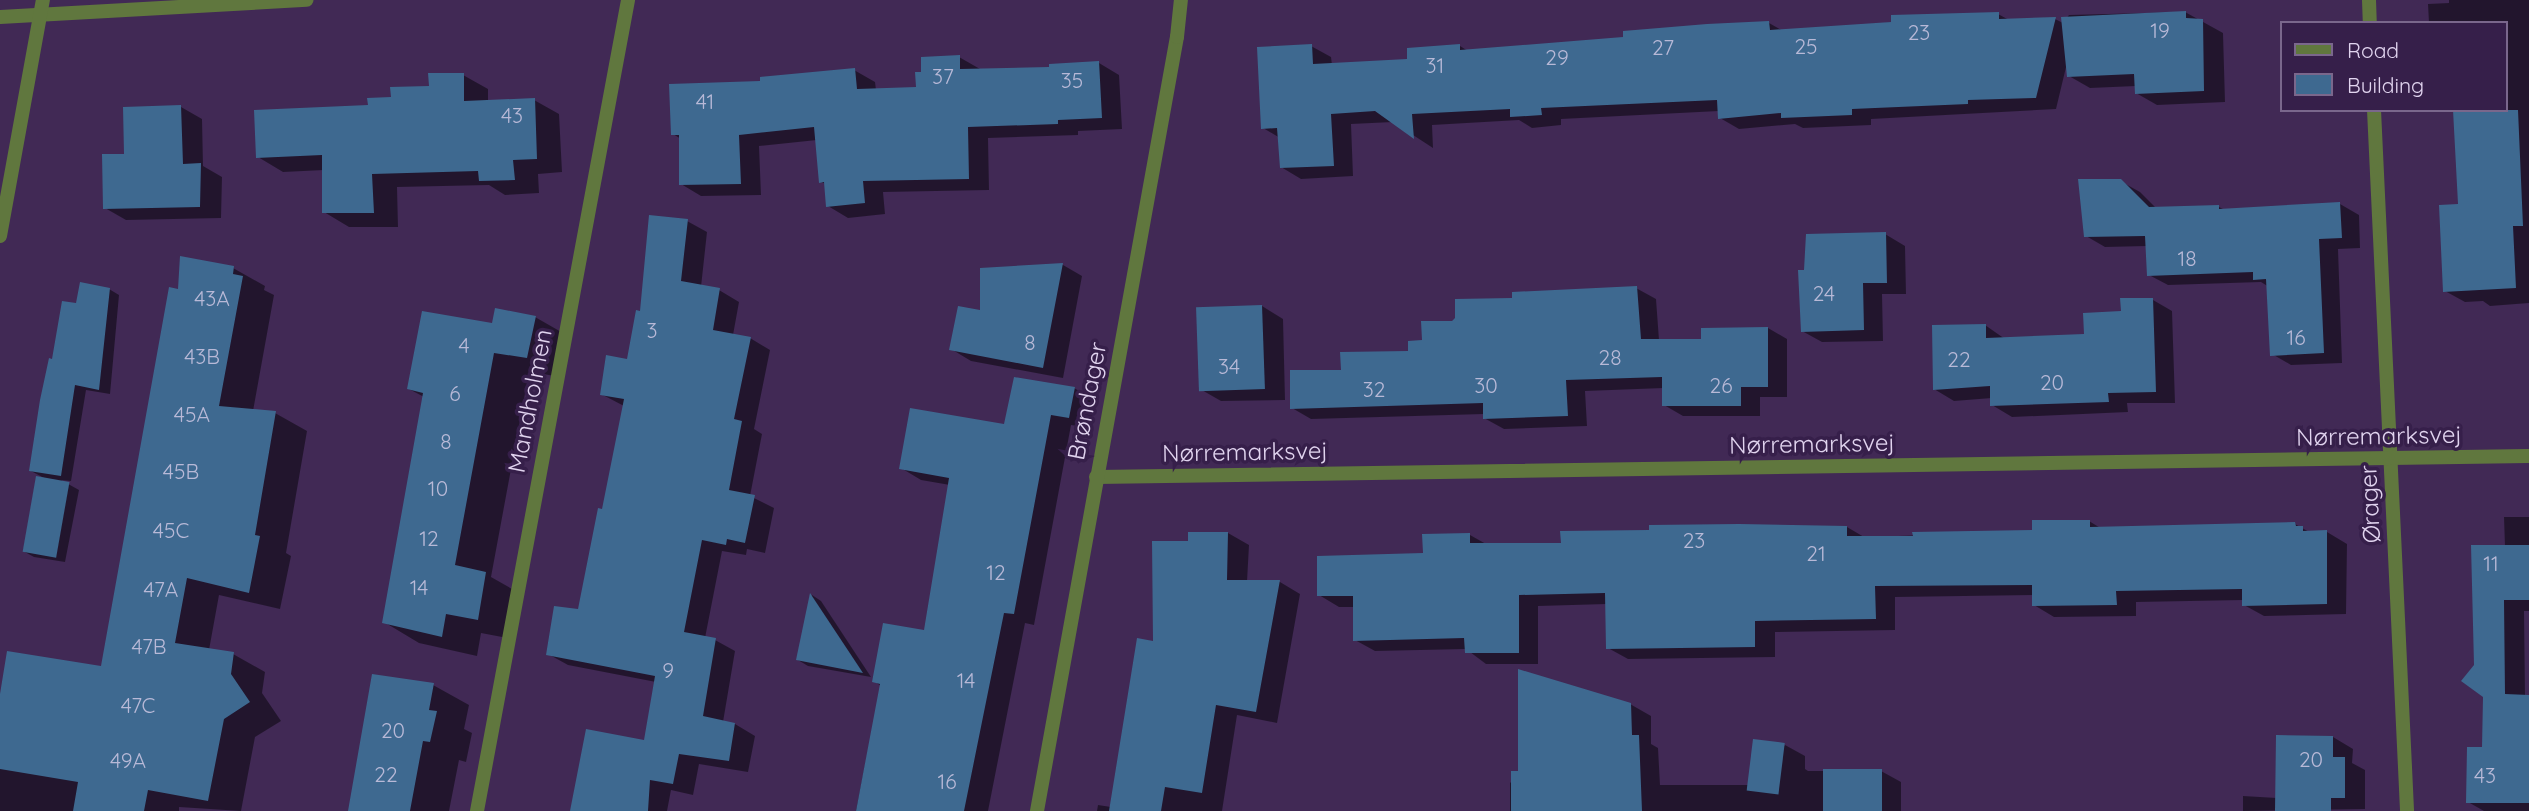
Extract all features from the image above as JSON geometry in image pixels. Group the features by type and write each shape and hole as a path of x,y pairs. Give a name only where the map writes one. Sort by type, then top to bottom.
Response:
{"street":[{"path":"0,236 43,0"},
{"path":"0,17 307,0"},
{"name":"Mandholmen","path":"477,811 628,0"},
{"name":"Brøndager","path":"1037,811 1177,37 1181,0"},
{"path":"2369,0 2370,21"},
{"name":"Ørager","path":"2374,112 2407,811"},
{"name":"Nørremarksvej","path":"1096,477 2529,456"}],"building":[{"path":"2186,11 2186,18 2203,19 2204,91 2135,94 2134,74 2067,77 2061,17"},
{"path":"1999,12 1999,19 2056,17 2036,98 1852,109 1852,115 1781,118 1781,113 1718,119 1717,100 1541,108 1542,115 1510,117 1510,109 1412,114 1414,139 1375,111 1331,114 1334,166 1280,168 1277,128 1261,129 1257,47 1312,44 1313,64 1407,59 1407,48 1460,44 1460,50 1623,37 1623,31 1707,24 1769,21 1770,30 1891,22 1891,15"},
{"path":"960,55 960,69 1049,67 1049,64 1099,61 1102,118 1058,120 1058,124 968,127 969,179 863,181 865,203 826,207 824,182 819,183 814,127 739,135 741,184 679,185 679,135 671,135 669,84 760,81 760,77 855,68 857,89 916,87 915,72 921,72 921,57"},
{"path":"428,73 464,73 464,101 535,98 537,159 513,160 515,180 479,181 478,171 372,174 374,213 322,213 322,155 256,158 254,110 368,105 367,98 391,97 390,87 429,86"},
{"path":"181,105 183,164 201,163 200,207 103,209 102,154 124,154 123,107"},
{"path":"2518,110 2523,226 2513,226 2516,288 2443,292 2439,205 2458,204 2453,112"},
{"path":"2078,179 2121,179 2149,207 2219,205 2219,209 2340,202 2342,238 2319,239 2324,353 2270,356 2266,279 2253,280 2253,272 2147,276 2145,236 2084,237"},
{"path":"649,215 688,219 681,281 720,288 713,330 751,337 734,419 742,421 729,490 755,495 745,543 727,539 726,545 702,540 684,632 716,638 703,716 735,723 729,761 679,754 673,784 650,780 648,811 570,811 586,729 644,740 655,676 546,655 554,606 578,609 598,508 602,509 624,399 600,395 606,355 627,359 636,310 640,311"},
{"path":"1886,232 1887,283 1863,283 1864,330 1801,332 1798,270 1804,270 1806,234"},
{"path":"180,256 234,266 233,274 243,276 219,406 276,411 255,535 260,536 249,593 187,578 175,643 234,652 231,674 250,702 224,719 208,801 148,790 144,811 73,811 78,782 0,769 0,694 7,651 101,666 169,287 178,289"},
{"path":"1063,263 1043,368 949,350 958,306 980,310 980,268"},
{"path":"80,282 110,288 99,390 75,385 61,476 29,471 40,400 49,358 52,359 62,301 76,303"},
{"path":"1637,286 1641,339 1701,339 1701,328 1768,327 1768,387 1741,387 1741,406 1662,406 1662,377 1566,380 1568,416 1483,419 1483,403 1290,409 1290,370 1341,370 1340,352 1408,351 1408,341 1422,340 1421,321 1452,321 1455,318 1455,299 1512,298 1512,292"},
{"path":"2120,298 2153,298 2156,392 2108,393 2109,402 1990,406 1990,386 1933,390 1932,325 1986,324 1986,338 2084,334 2083,313 2121,311"},
{"path":"1262,305 1265,389 1199,391 1196,307"},
{"path":"495,308 536,316 527,358 494,353 455,565 486,572 478,620 446,614 442,637 382,623 423,393 407,389 422,311 492,323"},
{"path":"1014,377 1075,387 1069,418 1051,415 1014,614 1004,613 964,811 856,811 880,684 872,682 883,623 924,630 949,478 899,469 910,408 1004,424"},
{"path":"36,476 69,482 56,558 23,552"},
{"path":"2032,520 2090,520 2090,527 2295,522 2296,526 2303,526 2303,531 2327,530 2327,604 2242,606 2242,589 2116,591 2117,605 2032,606 2032,585 1875,586 1876,619 1755,621 1755,647 1606,649 1605,593 1519,595 1519,653 1465,653 1464,638 1353,641 1353,596 1317,596 1317,556 1423,553 1422,534 1470,533 1470,543 1561,543 1560,531 1649,530 1649,525 1739,524 1847,526 1847,536 1913,536 1912,532 2032,530"},
{"path":"1188,532 1228,532 1227,580 1280,580 1256,712 1216,705 1202,793 1165,787 1161,811 1109,811 1137,638 1153,641 1152,541 1188,541"},
{"path":"2471,545 2529,545 2529,600 2504,600 2505,694 2529,695 2529,803 2466,803 2467,747 2482,747 2483,697 2461,681 2474,665"},
{"path":"810,593 863,673 796,660"},
{"path":"1518,669 1631,703 1632,735 1639,735 1642,811 1511,811 1511,771 1518,771"},
{"path":"372,674 434,683 429,710 437,711 430,742 423,741 410,811 348,811"},
{"path":"2276,735 2333,736 2333,757 2345,757 2345,798 2331,798 2331,811 2275,811"},
{"path":"1753,739 1785,743 1778,795 1747,791"},
{"path":"1823,769 1882,769 1882,811 1823,811"}]}
